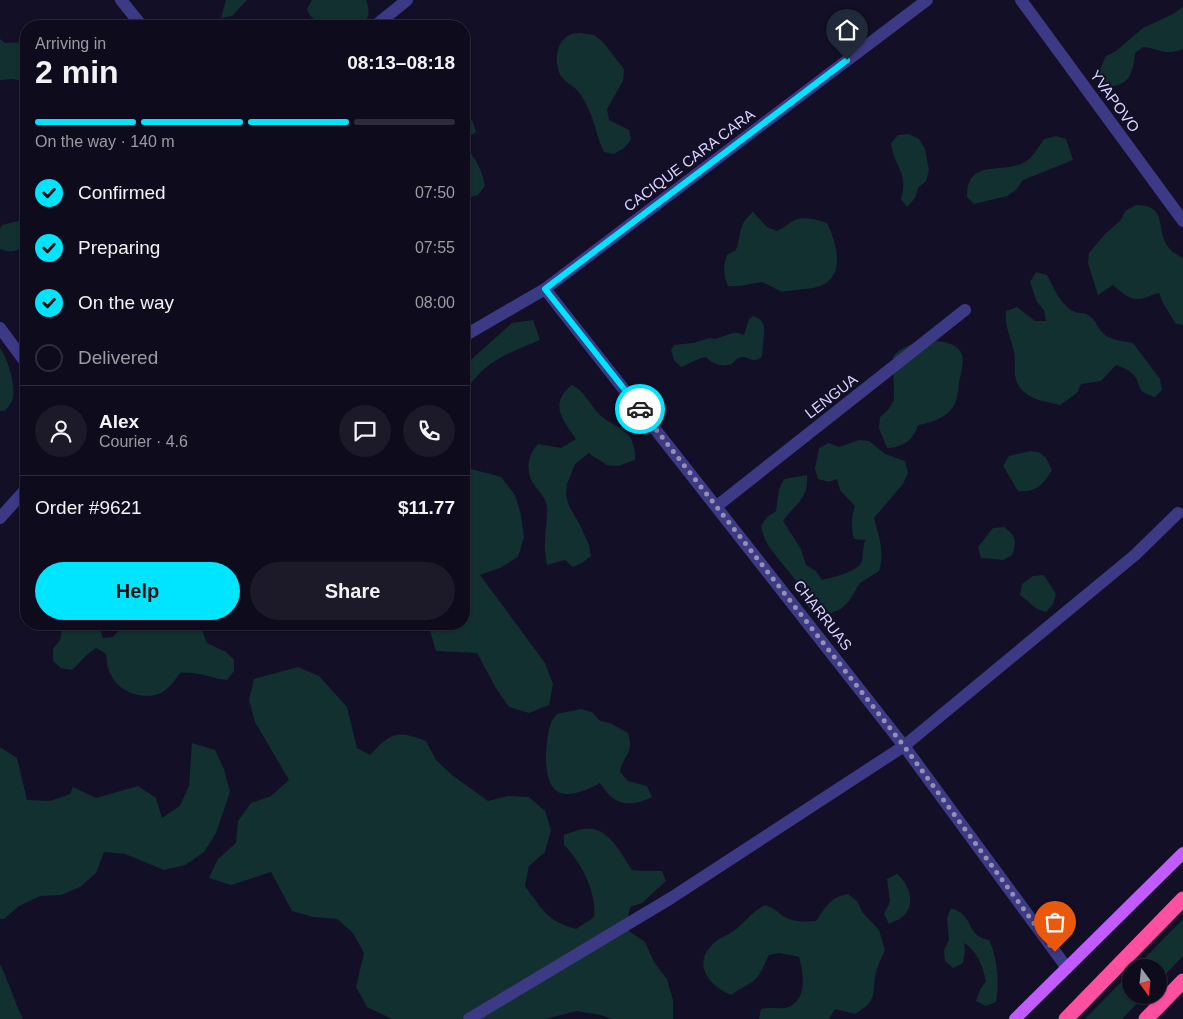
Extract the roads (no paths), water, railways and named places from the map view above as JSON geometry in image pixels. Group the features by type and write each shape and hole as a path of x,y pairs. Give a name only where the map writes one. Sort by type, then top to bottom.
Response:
{"highway":[{"path":"1066,1019 1183,899"},
{"path":"1146,1019 1183,981"}],"main road":[{"path":"1015,1019 1170,868 1183,853"},
{"path":"1170,868 1183,858"}],"street":[{"path":"121,0 137,20"},
{"path":"382,20 407,0"},
{"name":"CACIQUE CARA CARA","path":"470,333 545,289 927,0"},
{"name":"YVAPOVO","path":"1021,0 1183,221"},
{"name":"CHARRUAS","path":"545,289 904,746 1066,968"},
{"name":"LENGUA","path":"717,506 965,310"},
{"path":"0,328 20,356"},
{"path":"0,518 20,496"},
{"path":"469,1019 671,898 904,746 1135,555 1178,513"}]}
